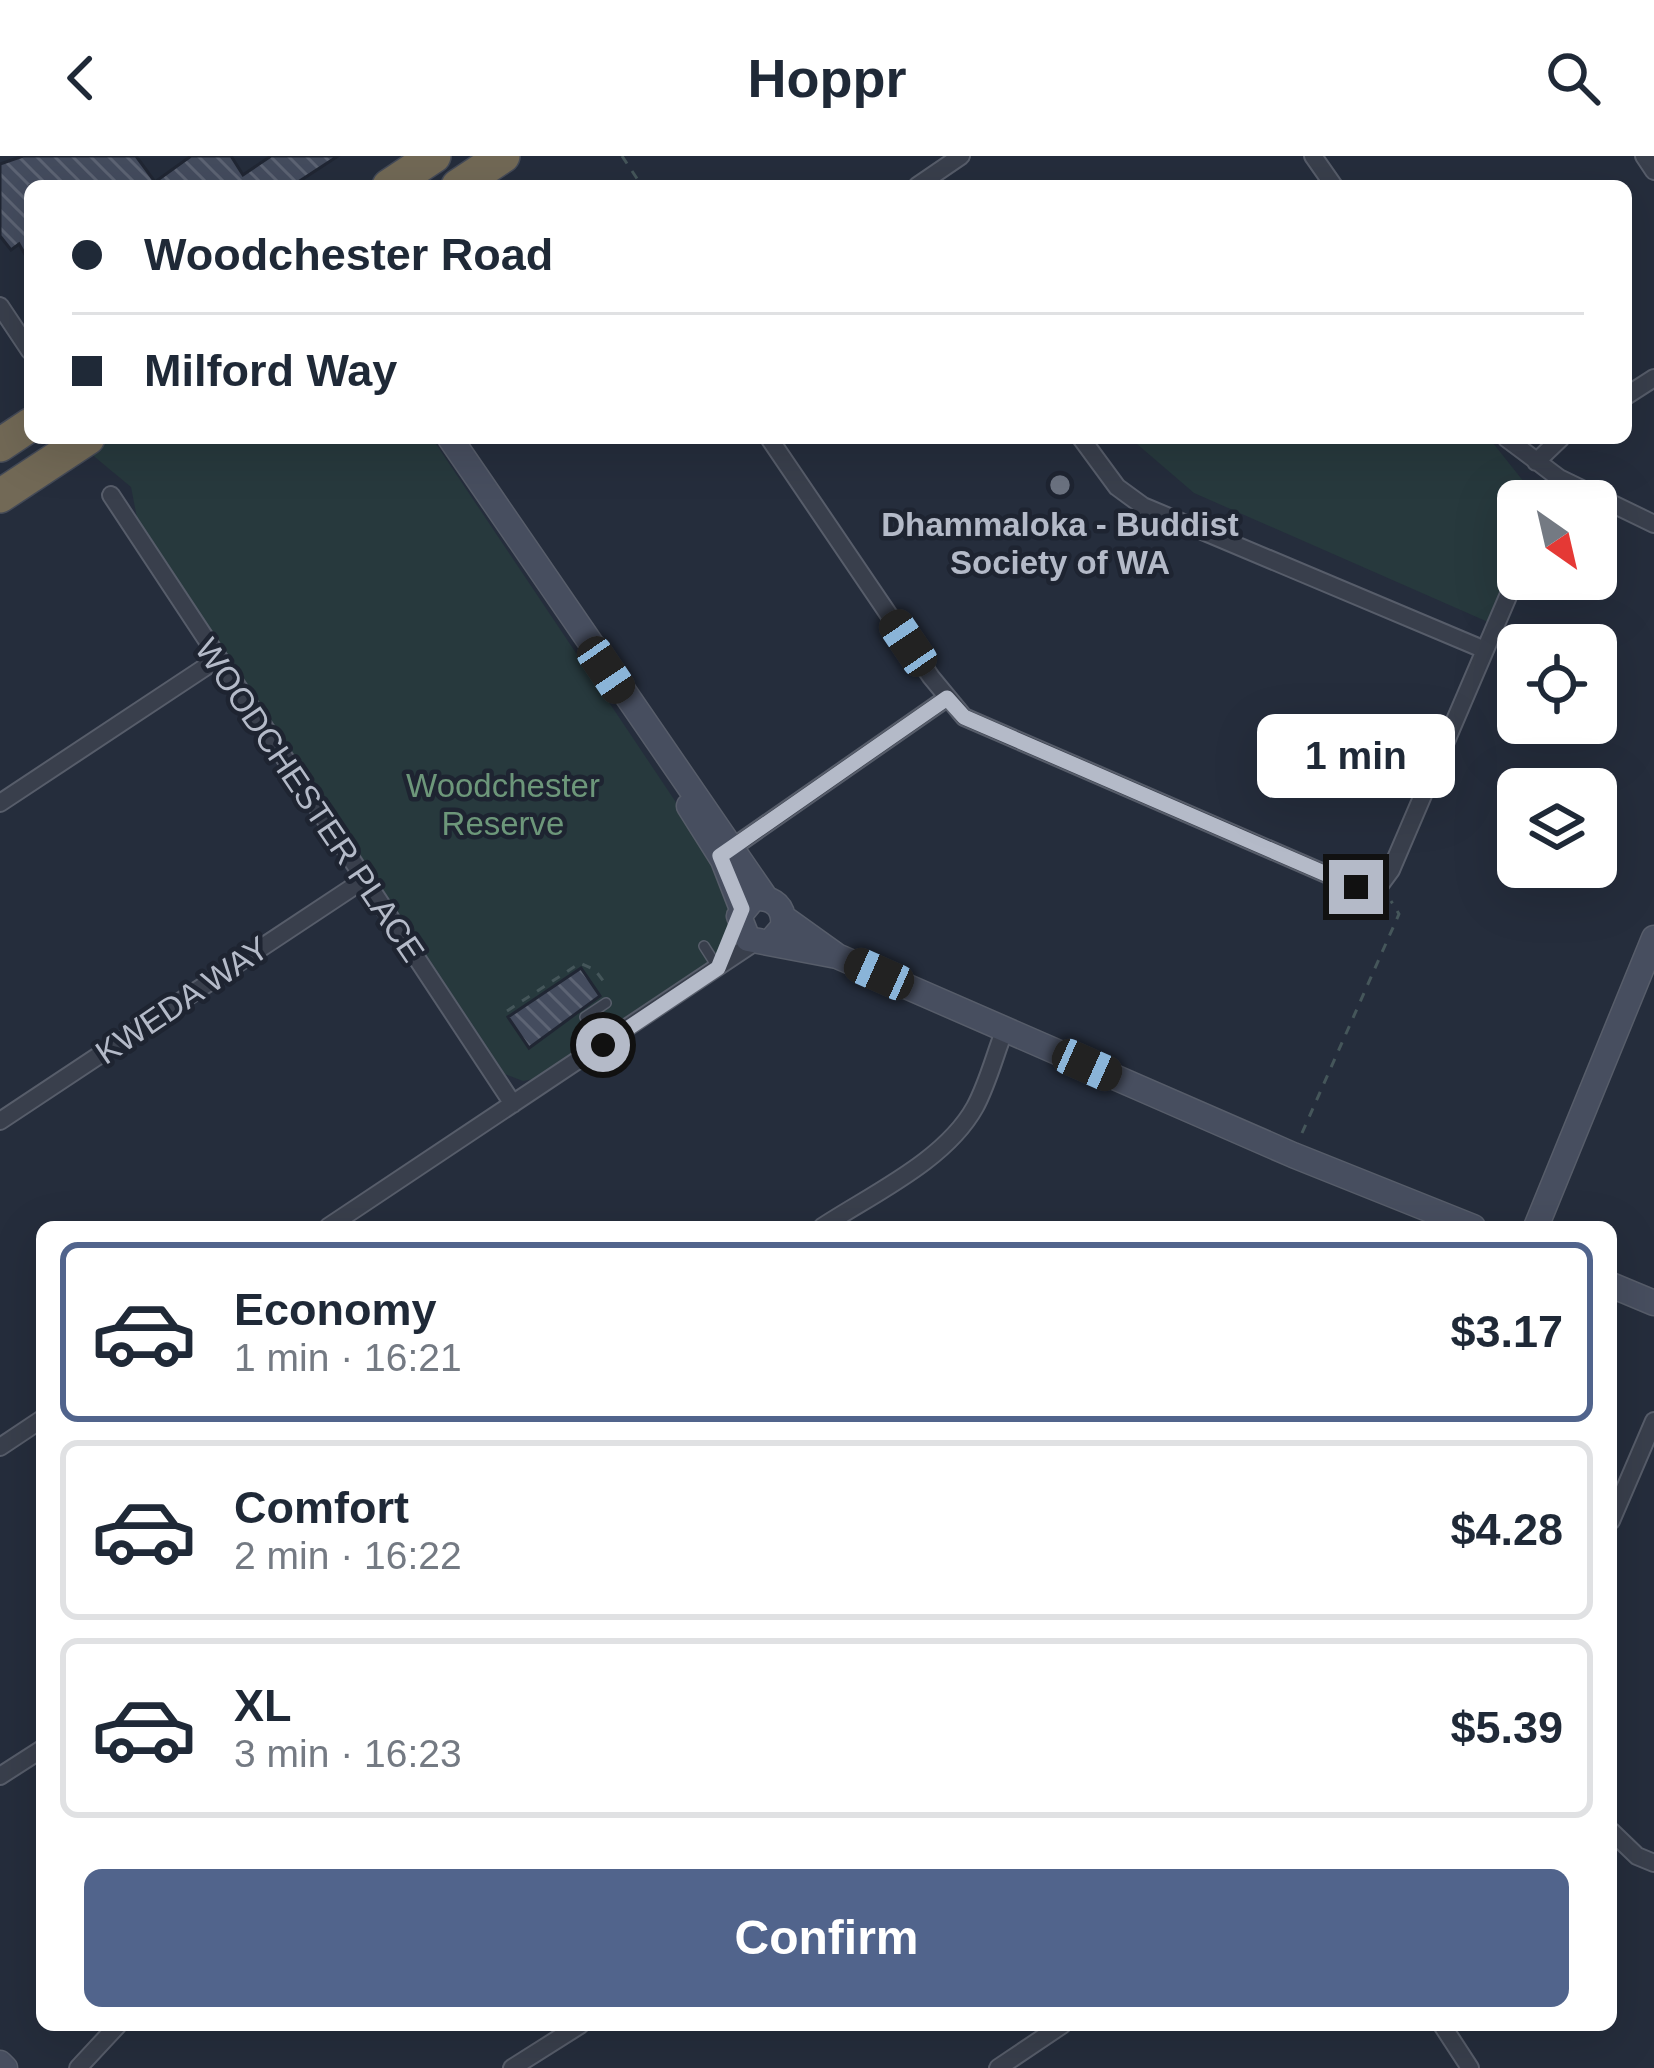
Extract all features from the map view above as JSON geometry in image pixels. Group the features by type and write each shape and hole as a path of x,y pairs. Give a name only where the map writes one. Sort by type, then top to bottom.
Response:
{"highway":[{"path":"398,180 434,156"},
{"path":"467,180 502,156"},
{"path":"0,496 79,444"}],"street":[{"path":"926,180 962,156"},
{"path":"1644,156 1654,171"},
{"path":"0,306 24,342"},
{"path":"339,1221 770,934 782,908 766,897 727,851 454,444"},
{"path":"773,444 964,717 1356,887 1380,885 1506,600"},
{"path":"1085,444 1117,487 1143,506 1485,650"},
{"path":"1514,444 1558,478 1654,524"},
{"path":"1536,462 1555,444"},
{"name":"WOODCHESTER PLACE","path":"111,495 512,1104"},
{"path":"0,802 216,660"},
{"path":"727,851 947,698"},
{"path":"727,851 742,932 770,934 813,956 837,956 1444,1221"},
{"name":"KWEDA WAY","path":"0,1121 364,879"},
{"path":"718,968 740,913 754,898 766,897"},
{"path":"1539,1221 1651,953"},
{"path":"831,1221 940,1148 961,1128 976,1106 1005,1029"},
{"path":"1617,1288 1654,1303"},
{"path":"1617,1508 1654,1421"},
{"path":"0,1447 36,1423"},
{"path":"0,1777 36,1753"},
{"path":"1617,1837 1637,1856 1654,1863"},
{"path":"78,2068 112,2031"},
{"path":"512,2068 571,2031"},
{"path":"998,2068 1053,2031"},
{"path":"1446,2031 1470,2068"}],"lane":[{"path":"704,946 718,968"},
{"path":"603,1045 585,1017 606,1003"}],"path":[{"path":"1293,1155 1399,914 1380,885"},
{"path":"507,1011 580,962 604,982"}],"green space":[{"name":"Woodchester Reserve","path":"103,444 436,444 726,877 733,924 724,944 678,988 534,1079 523,1081 505,1074 137,518 131,487 90,453"},
{"path":"1137,444 1494,444 1522,480 1497,480 1497,600 1488,622 1194,493"}],"building":[{"path":"23,156 136,156 154,180 24,180 24,253 19,244 11,250 0,236 0,164"},
{"path":"191,156 231,156 243,175 271,156 338,156 301,180 158,180"},
{"path":"581,968 600,996 529,1048 508,1017"}],"place":[{"name":"Dhammaloka - Buddist Society of WA","path":"1060,485"}],"route":[{"path":"603,1045 718,968 742,909 720,856 919,722 947,698 964,717 1356,887"}]}
